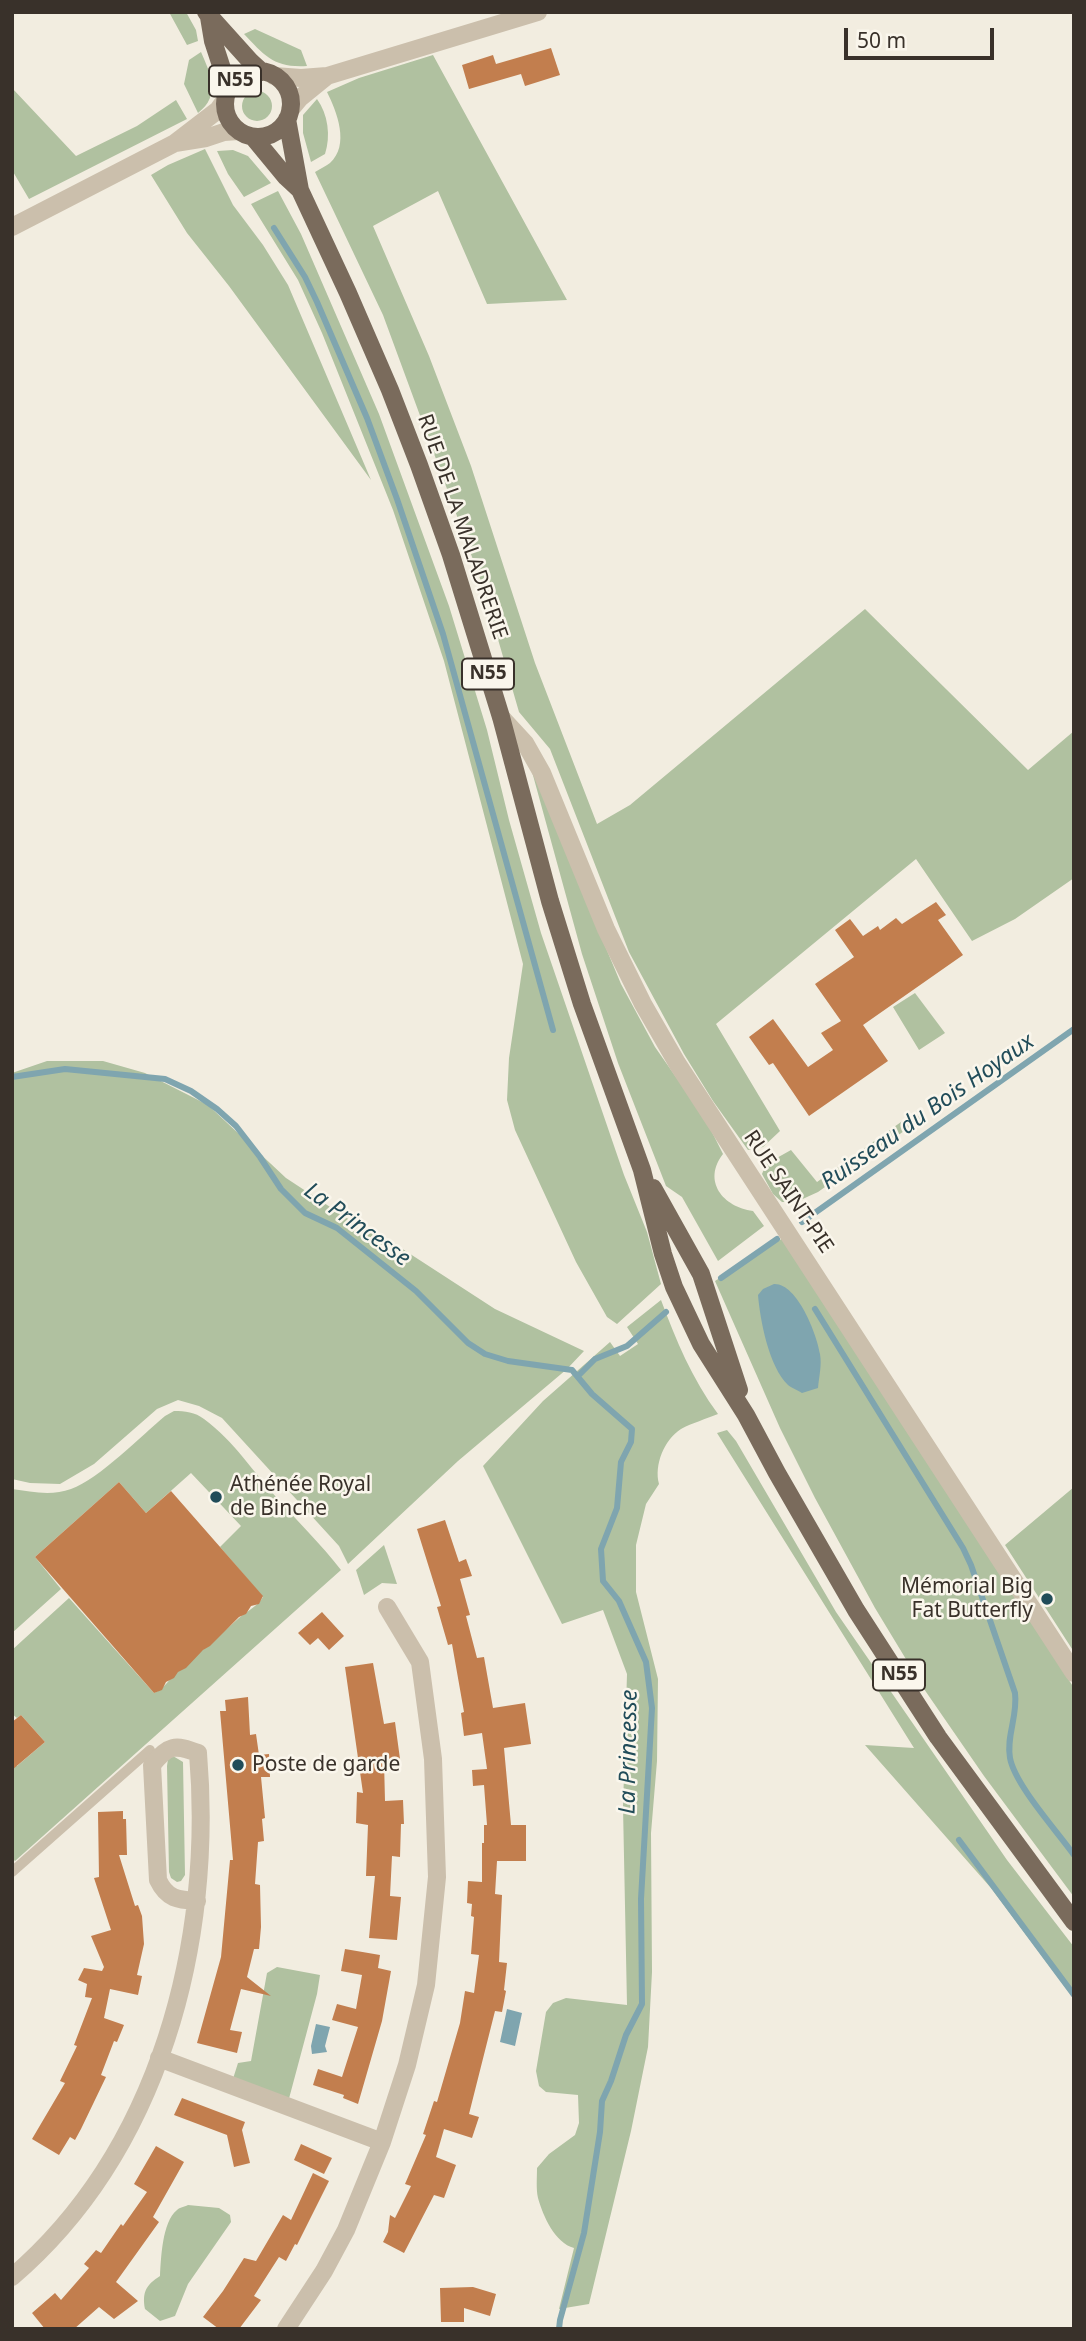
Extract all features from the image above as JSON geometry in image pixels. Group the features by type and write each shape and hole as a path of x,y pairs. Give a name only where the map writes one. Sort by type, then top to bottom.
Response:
{"main road":[{"name":"N55","path":"207,15 287,90 289,114"},
{"name":"N55","path":"207,15 227,95 227,115 246,134"},
{"name":"N55","path":"227,95 236,79 244,74 268,74"},
{"path":"246,134 264,136 273,133 289,114"},
{"name":"RUE DE LA MALADRERIE","path":"289,114 300,190 348,293 419,465 455,567 501,717 550,901 610,1084 642,1170 674,1287 701,1344 746,1415 864,1622 938,1737 1074,1922"},
{"name":"RUE DE LA MALADRERIE","path":"246,134 300,190"},
{"name":"RUE DE LA MALADRERIE","path":"642,1170 701,1274 746,1415"}],"street":[{"path":"268,74 301,78 327,75 538,12"},
{"path":"289,114 300,98 327,75"},
{"path":"12,228 175,143 218,110 227,95"},
{"path":"175,143 224,132 246,134"},
{"name":"RUE SAINT-PIE","path":"501,717 525,743 542,773 606,929 643,1004 677,1063 1074,1673"},
{"path":"286,2329 324,2271 346,2230 382,2142 407,2065 426,1985 437,1877 433,1759 420,1662 387,1608"},
{"path":"12,2277 39,2254 75,2213 110,2162 138,2112 159,2058 185,1972 197,1902 202,1822 198,1753 184,1747 172,1746 160,1754 152,1765 158,1880 163,1890 175,1900 197,1902"},
{"path":"159,2058 382,2142"}],"lane":[{"path":"12,1872 150,1750"}],"green space":[{"path":"169,12 186,12 196,30 198,41 187,45"},
{"path":"255,29 301,50 307,66 286,65 271,59 244,34"},
{"path":"201,52 211,77 212,92 210,99 198,113 184,84 189,60"},
{"path":"433,55 567,300 487,304 438,191 373,226 429,356 471,466 535,663 597,824 630,805 865,609 1028,770 1074,731 1074,878 1015,919 972,941 916,859 716,1024 780,1131 763,1147 748,1150 713,1101 684,1054 629,952 550,749 519,712 482,584 383,315 315,172 330,163 339,147 340,128 327,92 359,78"},
{"path":"12,88 76,156 137,126 176,100 187,119 29,199 12,170"},
{"path":"257,91 268,95 272,106 268,117 257,121 246,117 242,106 246,95"},
{"path":"317,99 326,118 328,140 325,154 311,162 303,133 303,115"},
{"path":"205,149 233,205 288,285 371,480 187,233 151,175"},
{"path":"233,150 248,156 271,183 244,197 228,174 217,151"},
{"path":"278,191 301,234 379,414 449,606 487,730 541,933 624,1175 647,1232 661,1284 617,1324 607,1317 576,1262 515,1130 507,1100 509,1058 523,964 444,661 393,510 298,280 251,204"},
{"path":"531,768 621,984 655,1047 706,1120 723,1154 715,1174 719,1191 733,1204 753,1211 764,1226 718,1261 682,1197 666,1186 618,1063 582,954"},
{"path":"915,993 945,1033 919,1050 893,1007"},
{"name":"Athénée Royal de Binche","path":"47,1061 103,1061 145,1073 208,1105 286,1178 359,1226 401,1248 495,1309 584,1351 567,1369 458,1461 348,1564 339,1546 222,1418 199,1406 178,1400 157,1409 94,1464 60,1484 30,1483 12,1479 12,1073"},
{"path":"915,1112 921,1119 818,1192 796,1202 782,1202 773,1194 762,1174 766,1164 791,1150 817,1182"},
{"path":"783,1238 1074,1688 1074,1897 984,1776 924,1689 875,1608 780,1428 715,1281"},
{"path":"661,1300 685,1359 718,1414 681,1429 665,1446 659,1461 659,1484 646,1504 636,1545 636,1592 658,1679 657,1761 651,1833 652,1972 648,2047 631,2131 589,2304 559,2309 574,2248 561,2241 543,2213 538,2198 537,2168 549,2154 575,2135 579,2123 578,2095 546,2092 539,2086 536,2071 546,2012 553,2003 566,1998 627,2005 623,1807 627,1674 603,1610 562,1624 483,1466 543,1401 610,1342 620,1356 638,1344 627,1327"},
{"path":"174,1411 197,1415 225,1437 341,1570 15,1861 12,1858 12,1762 17,1766 45,1742 21,1715 17,1718 12,1714 12,1650 69,1598 154,1693 263,1597 220,1547 241,1526 191,1473 146,1513 119,1482 35,1557 61,1589 12,1633 12,1489 57,1492 82,1484 107,1467"},
{"path":"727,1430 836,1612 1007,1860 1074,1947 1074,1999 991,1888 865,1745 914,1748 717,1433"},
{"path":"1074,1487 1074,1652 1005,1545"},
{"path":"384,1545 397,1584 382,1583 364,1595 356,1570"},
{"path":"173,1756 183,1762 185,1875 177,1882 171,1878 169,1872 167,1766 168,1759"},
{"path":"277,1967 320,1975 287,2106 231,2085 238,2063 251,2061 267,1973"},
{"path":"188,2205 219,2208 230,2215 231,2222 188,2284 175,2316 160,2321 145,2309 145,2293 148,2286 160,2276 163,2241 168,2223 177,2210"}],"water":[{"path":"774,1284 782,1286 798,1300 810,1323 821,1358 818,1388 802,1393 788,1385 776,1367 763,1330 758,1295 763,1289"},
{"path":"507,2009 522,2013 515,2046 500,2042"},
{"path":"316,2024 330,2027 325,2046 327,2052 312,2054 311,2046"}],"building":[{"path":"551,48 560,75 525,86 521,74 469,89 462,65 493,55 496,64"},
{"path":"936,902 946,915 938,920 963,955 863,1025 888,1061 809,1116 773,1063 769,1065 749,1037 773,1019 808,1067 833,1050 821,1033 841,1021 815,984 854,957 835,930 850,919 863,936 878,926 880,930 896,918 902,924"},
{"path":"119,1482 146,1513 171,1491 263,1596 259,1604 251,1606 246,1614 239,1617 186,1668 166,1682 162,1690 154,1693 35,1557"},
{"path":"445,1520 459,1562 466,1559 472,1576 460,1579 470,1615 466,1616 477,1658 484,1657 493,1708 525,1703 531,1744 504,1748 511,1825 526,1825 526,1861 497,1861 495,1894 502,1895 499,1962 507,1963 506,1991 502,2012 495,2011 469,2114 479,2117 472,2138 444,2129 436,2157 456,2165 444,2198 434,2195 404,2253 383,2242 388,2232 390,2215 395,2218 411,2186 405,2184 426,2135 423,2134 434,2101 437,2102 460,2023 465,1991 474,1993 479,1955 471,1954 474,1917 471,1916 472,1904 467,1903 468,1881 482,1882 482,1843 484,1825 487,1825 484,1785 473,1786 472,1770 487,1769 482,1733 464,1736 461,1713 464,1712 452,1644 448,1645 437,1607 441,1606 417,1529"},
{"path":"322,1612 344,1636 329,1650 318,1638 310,1645 298,1633"},
{"path":"373,1663 384,1724 395,1722 400,1759 384,1761 385,1801 403,1800 404,1824 401,1824 400,1857 392,1856 390,1896 401,1897 397,1940 369,1938 375,1876 366,1876 368,1825 356,1823 357,1792 363,1793 345,1667"},
{"path":"248,1697 250,1735 256,1734 259,1755 269,1754 270,1777 261,1777 264,1841 258,1842 255,1884 260,1885 261,1927 259,1949 254,1949 247,1977 271,1996 241,1989 230,2030 242,2032 237,2053 197,2043 221,1957 230,1860 233,1860 220,1711 226,1711 225,1700"},
{"path":"21,1715 45,1742 12,1770 12,1722"},
{"path":"123,1811 123,1819 126,1819 127,1855 119,1855 135,1906 138,1905 142,1916 144,1944 137,1975 142,1976 138,1995 110,1989 104,2018 124,2025 117,2042 114,2041 101,2075 106,2077 81,2129 75,2140 70,2137 59,2155 32,2139 65,2083 60,2081 77,2046 74,2045 92,1998 85,1997 87,1984 78,1980 84,1968 102,1971 104,1967 91,1936 111,1930 94,1878 99,1877 98,1812"},
{"path":"345,1949 380,1955 378,1968 391,1971 382,2021 358,2104 343,2098 344,2095 313,2085 318,2069 342,2077 358,2027 332,2020 337,2004 356,2009 362,1975 341,1971"},
{"path":"182,2098 245,2122 242,2130 250,2163 234,2167 227,2135 174,2115"},
{"path":"301,2144 332,2158 324,2174 294,2160"},
{"path":"156,2146 184,2162 153,2217 159,2222 116,2282 138,2301 114,2319 99,2307 74,2329 45,2329 32,2313 55,2293 61,2300 89,2268 84,2264 96,2250 101,2253 121,2224 123,2226 147,2192 134,2184"},
{"path":"313,2173 329,2181 297,2245 295,2244 286,2261 279,2257 254,2296 261,2300 239,2329 219,2329 203,2317 244,2258 256,2261 283,2215 291,2220"},
{"path":"473,2287 496,2294 490,2316 464,2308 464,2322 441,2322 440,2288"}],"waterway":[{"path":"274,228 305,277 317,302 367,418 397,499 443,634 553,1030"},
{"name":"Ruisseau du Bois Hoyaux","path":"802,1222 1074,1029"},
{"name":"La Princesse","path":"12,1077 65,1069 165,1079 191,1091 236,1126 281,1189 305,1213 337,1228 416,1291 468,1343 485,1354 508,1361 572,1370 592,1394 632,1429 631,1442 621,1462 617,1508 601,1549 603,1581 619,1601 646,1662 652,1708 641,1899 642,2004 626,2035 602,2101 600,2132 584,2233 559,2329"},
{"name":"Ruisseau du Bois Hoyaux","path":"721,1278 777,1239"},
{"path":"815,1309 963,1548 1015,1693 1009,1750 1013,1769 1028,1794 1074,1855"},
{"path":"578,1376 595,1359 627,1346 666,1312"},
{"path":"959,1840 1074,1995"}],"place":[{"name":"Athénée Royal de Binche","path":"216,1497"},
{"name":"Mémorial Big Fat Butterfly","path":"1047,1599"},
{"name":"Poste de garde","path":"238,1765"}]}
